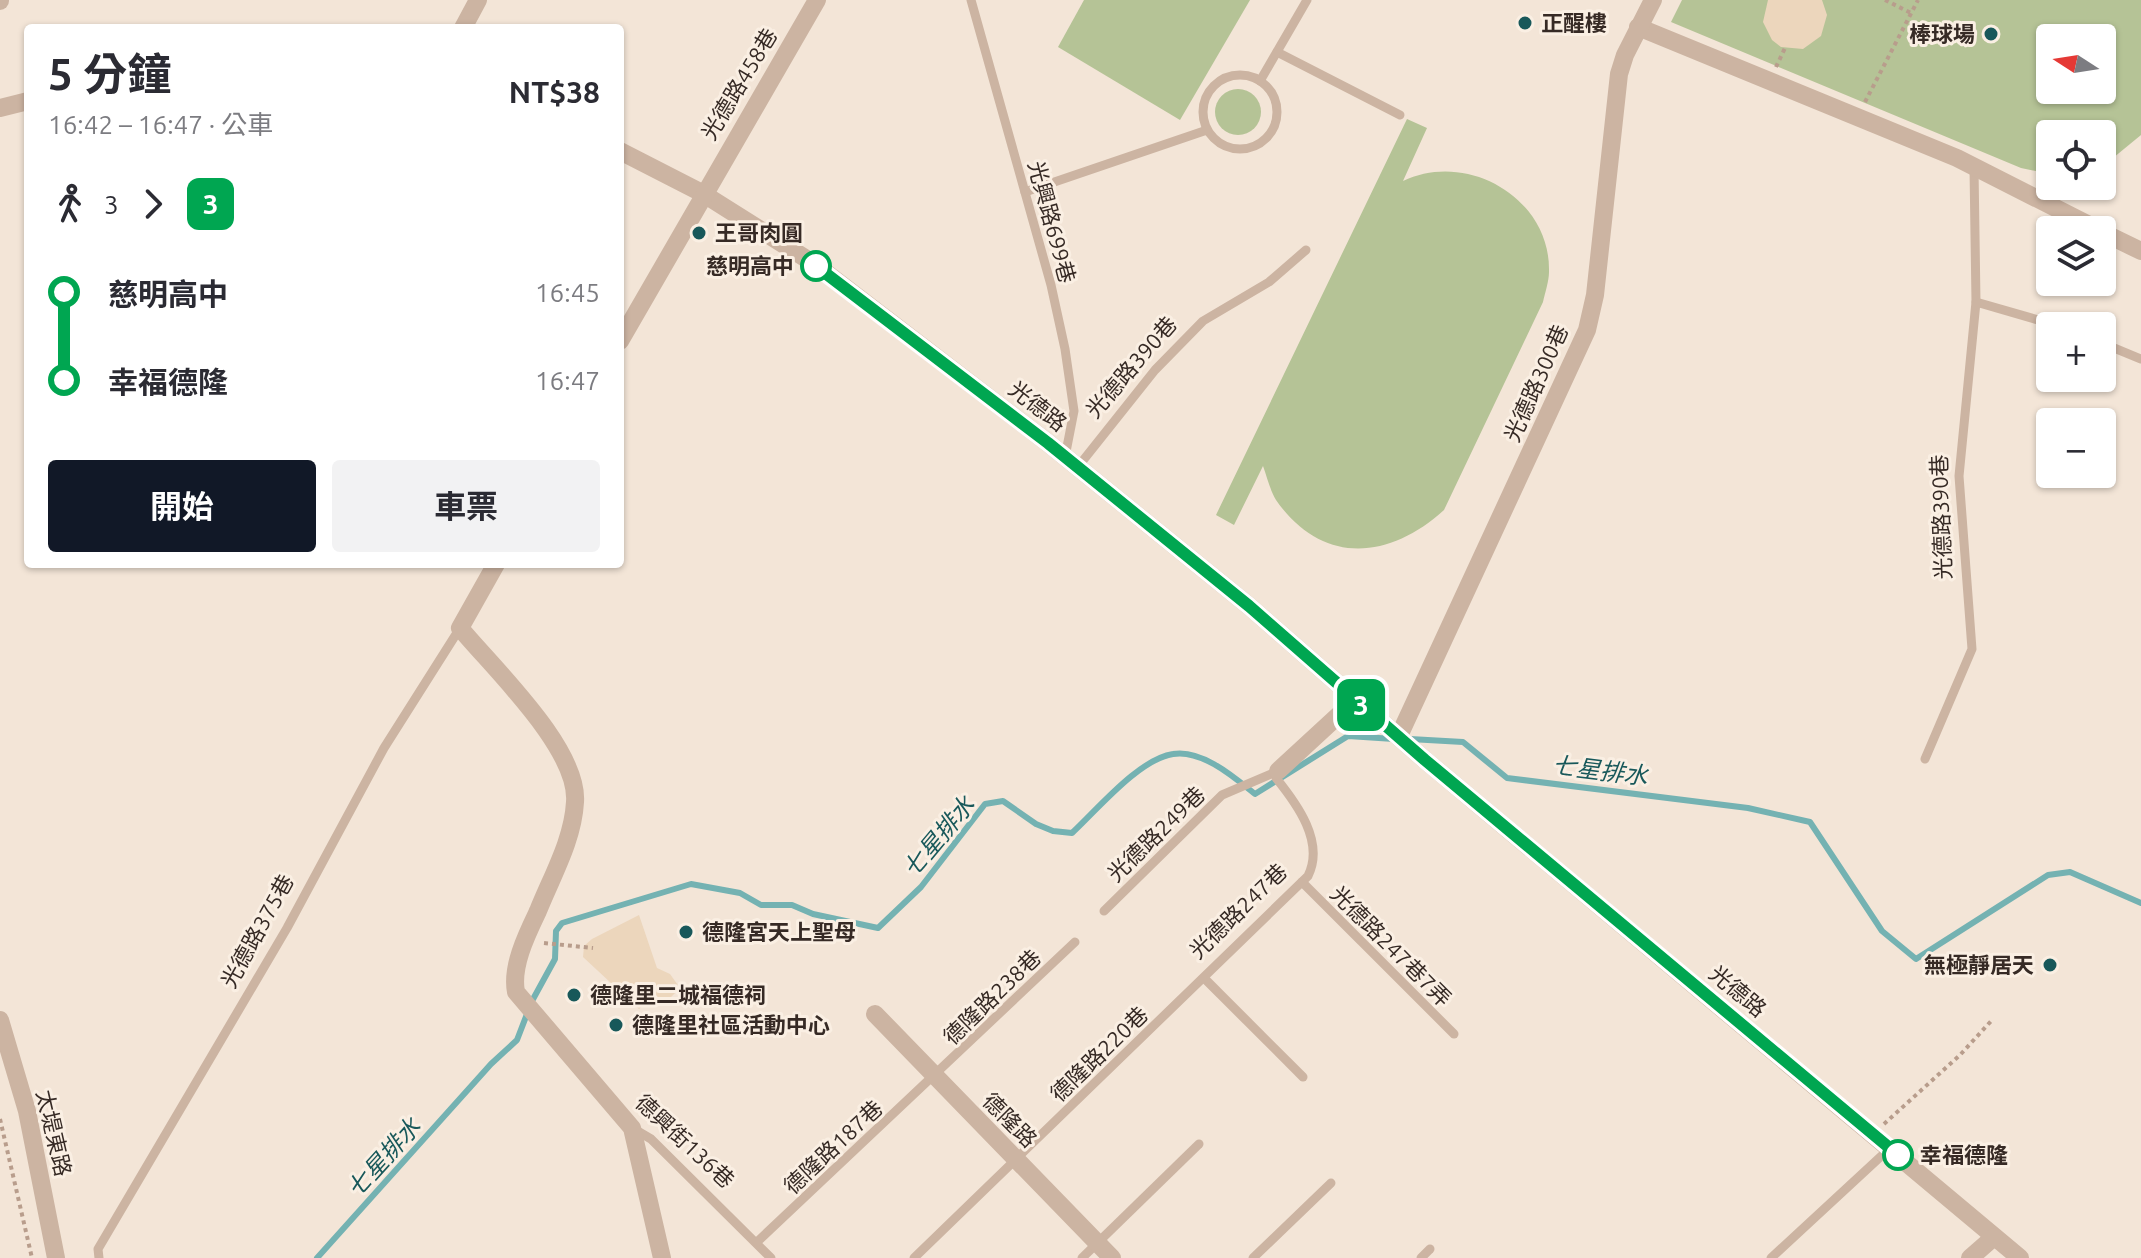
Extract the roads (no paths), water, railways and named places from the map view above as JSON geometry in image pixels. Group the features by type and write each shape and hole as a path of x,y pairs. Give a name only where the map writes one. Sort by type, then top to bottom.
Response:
{"street":[{"path":"465,24 478,0"},
{"name":"光德路458巷","path":"702,193 817,0"},
{"name":"光德路300巷","path":"1399,736 1587,330 1595,295 1619,74 1653,0"},
{"path":"1638,27 1917,141 2070,216"},
{"path":"0,108 24,102"},
{"name":"光德路","path":"624,153 702,193 813,263 1071,462 1249,606 1425,760 2020,1258"},
{"path":"624,334 702,193"},
{"path":"2116,239 2141,251"},
{"name":"光德路375巷","path":"460,628 494,568"},
{"name":"德興街136巷","path":"460,628 560,748 575,786 575,803 564,849 526,937 514,980 523,1001 632,1128"},
{"path":"1277,775 1355,700"},
{"name":"德隆路","path":"875,1014 1112,1258"},
{"name":"太堤東路","path":"0,1020 27,1111 56,1258"},
{"path":"632,1128 662,1258"},
{"path":"1970,1258 1994,1237"}],"lane":[{"name":"光興路699巷","path":"971,0 1051,285 1071,379 1074,411 1071,462"},
{"path":"1260,81 1307,0"},
{"path":"1277,52 1400,115"},
{"path":"1237,74 1260,81 1275,100 1277,112 1270,134 1250,148 1225,146 1207,130 1203,105 1216,84 1237,74"},
{"path":"1025,192 1207,130"},
{"name":"光德路390巷","path":"1925,759 1972,649 1959,476 1976,302 1974,168"},
{"name":"光德路390巷","path":"1071,462 1203,321 1269,282 1306,250"},
{"path":"1976,302 2036,319"},
{"path":"2116,349 2141,359"},
{"name":"光德路375巷","path":"99,1258 98,1249 287,928 384,748 460,628"},
{"name":"光德路249巷","path":"1104,911 1222,795 1277,775"},
{"name":"光德路247巷","path":"1174,1007 1312,869 1311,833 1277,775"},
{"name":"光德路247巷7弄","path":"1302,882 1454,1034"},
{"name":"德隆路238巷","path":"934,1077 1075,942"},
{"path":"1204,978 1303,1077"},
{"name":"德隆路220巷","path":"914,1258 1174,1007"},
{"name":"德隆路187巷","path":"757,1242 934,1077"},
{"name":"德興街136巷","path":"632,1128 651,1139 771,1258"},
{"path":"1082,1258 1199,1144"},
{"path":"1771,1258 1890,1148"},
{"path":"1253,1258 1331,1183"},
{"path":"1421,1258 1430,1249"}],"waterway":[{"name":"七星排水","path":"317,1258 491,1064 517,1040 532,1001 555,959 556,931 562,923 691,884 740,893 761,905 792,905 813,914 878,928 921,887 985,804 1003,801 1036,824 1053,831 1072,833 1133,775 1146,765 1173,754 1206,760 1255,794 1348,736 1394,739"},
{"name":"七星排水","path":"1410,739 1463,742 1507,778 1748,808 1810,822 1882,931 1916,959 2048,875 2070,872 2141,903"}],"place":[{"name":"正醒樓","path":"1525,23"},
{"name":"棒球場","path":"1991,34"},
{"name":"王哥肉圓","path":"699,233"},
{"name":"慈明高中","path":"816,266"},
{"name":"德隆宮天上聖母","path":"686,932"},
{"name":"無極靜居天","path":"2050,965"},
{"name":"德隆里二城福德祠","path":"574,995"},
{"name":"德隆里社區活動中心","path":"616,1025"},
{"name":"幸福德隆","path":"1898,1155"}]}
